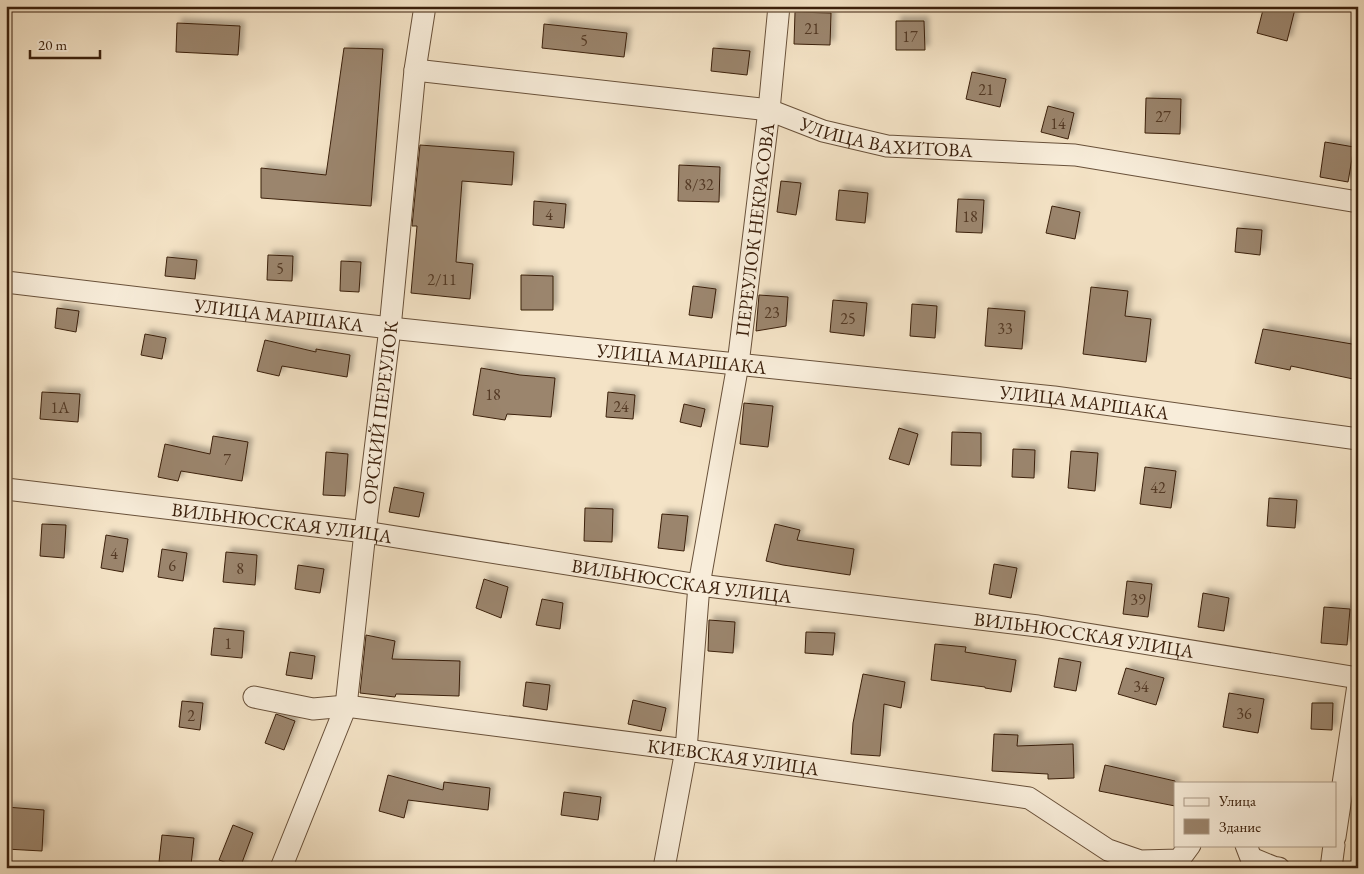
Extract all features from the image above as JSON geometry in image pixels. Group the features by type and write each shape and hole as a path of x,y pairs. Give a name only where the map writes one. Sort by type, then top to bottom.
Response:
{"street":[{"name":"ОРСКИЙ ПЕРЕУЛОК","path":"282,868 346,706 390,328 415,70 425,6"},
{"name":"ПЕРЕУЛОК НЕКРАСОВА","path":"664,868 686,750 699,585 738,364 769,110 779,6"},
{"name":"УЛИЦА ВАХИТОВА","path":"415,70 769,110 823,131 887,146 1075,155 1358,202"},
{"name":"УЛИЦА МАРШАКА","path":"6,282 390,328 1054,398 1358,439"},
{"name":"ВИЛЬНЮССКАЯ УЛИЦА","path":"6,489 365,532 699,585 1038,626 1358,678"},
{"path":"1336,830 1358,685"},
{"name":"КИЕВСКАЯ УЛИЦА","path":"254,697 313,709 346,706 686,750 1029,798 1108,850 1140,862 1179,860 1189,846"},
{"path":"1246,846 1251,858 1279,868"},
{"path":"1331,868 1334,846"}],"building":[{"path":"1264,6 1284,6 1295,9 1287,41 1257,33"},
{"path":"795,12 831,13 830,45 794,44"},
{"path":"896,21 924,21 925,50 896,50"},
{"path":"177,23 240,26 238,55 176,52"},
{"path":"544,24 627,33 624,57 542,48"},
{"path":"344,48 383,49 371,206 261,198 261,168 326,175"},
{"path":"713,48 750,51 747,75 711,71"},
{"path":"972,72 1006,79 1000,107 966,99"},
{"path":"1146,98 1181,99 1180,134 1145,133"},
{"path":"1048,106 1074,113 1068,139 1041,132"},
{"path":"1325,142 1354,147 1348,182 1320,177"},
{"path":"420,145 514,152 512,185 462,181 456,262 473,264 470,299 411,293 417,226 412,226"},
{"path":"679,165 720,167 719,202 678,201"},
{"path":"781,181 801,183 796,215 777,212"},
{"path":"839,190 868,193 865,223 836,220"},
{"path":"958,199 984,200 982,233 956,232"},
{"path":"534,201 566,204 564,228 533,225"},
{"path":"1052,206 1080,212 1075,239 1046,233"},
{"path":"1237,228 1262,230 1260,255 1235,252"},
{"path":"268,255 293,256 292,281 267,280"},
{"path":"167,257 197,260 195,279 165,276"},
{"path":"341,261 361,262 359,292 340,291"},
{"path":"521,275 553,276 553,310 521,310"},
{"path":"693,286 716,289 712,318 689,315"},
{"path":"1091,287 1128,291 1125,316 1151,319 1146,362 1083,354"},
{"path":"759,295 788,297 786,326 756,331"},
{"path":"833,300 867,303 864,336 830,332"},
{"path":"912,304 937,306 935,338 910,336"},
{"path":"57,308 79,311 76,332 55,328"},
{"path":"988,308 1025,311 1022,349 985,346"},
{"path":"1263,329 1358,345 1358,380 1291,366 1290,370 1255,363"},
{"path":"145,334 166,338 162,359 141,355"},
{"path":"265,340 316,352 316,349 350,355 347,377 282,366 279,376 257,371"},
{"path":"481,368 520,375 555,378 551,417 507,414 505,420 473,415"},
{"path":"42,392 80,394 78,422 40,419"},
{"path":"608,392 635,395 633,419 606,417"},
{"path":"744,403 773,406 768,447 740,444"},
{"path":"684,404 705,409 701,427 680,422"},
{"path":"899,428 918,434 909,465 889,459"},
{"path":"952,432 981,433 981,466 951,465"},
{"path":"213,436 248,442 242,481 181,471 178,481 158,477 165,444 210,454"},
{"path":"1013,449 1035,450 1034,478 1012,477"},
{"path":"1071,451 1098,453 1095,491 1068,488"},
{"path":"326,452 348,454 345,496 323,495"},
{"path":"1145,467 1176,471 1171,508 1140,504"},
{"path":"394,487 424,493 419,517 389,512"},
{"path":"1269,498 1297,500 1295,528 1267,526"},
{"path":"585,508 613,509 612,542 584,541"},
{"path":"662,514 688,516 684,551 658,548"},
{"path":"42,524 66,525 64,558 40,556"},
{"path":"775,524 800,530 797,540 854,549 850,575 766,561"},
{"path":"106,535 128,539 123,572 101,568"},
{"path":"162,549 187,553 183,581 158,577"},
{"path":"226,552 257,555 255,585 223,582"},
{"path":"994,564 1017,568 1011,598 989,594"},
{"path":"298,565 324,569 320,593 295,589"},
{"path":"484,579 508,587 501,618 476,608"},
{"path":"1127,581 1152,584 1148,617 1123,614"},
{"path":"1203,593 1229,598 1224,631 1198,627"},
{"path":"542,599 563,603 560,629 536,625"},
{"path":"1324,607 1350,609 1347,645 1321,643"},
{"path":"709,620 735,622 733,653 708,651"},
{"path":"214,628 244,631 242,658 211,655"},
{"path":"806,632 835,633 833,655 805,653"},
{"path":"366,635 395,641 392,659 460,661 459,696 396,694 395,697 360,693"},
{"path":"935,644 966,647 965,652 1016,660 1011,692 931,680"},
{"path":"290,652 315,656 312,679 286,675"},
{"path":"1059,658 1081,662 1076,691 1054,687"},
{"path":"1126,668 1164,678 1156,705 1118,694"},
{"path":"863,674 905,682 901,708 884,704 880,756 851,754 853,723"},
{"path":"526,682 550,685 547,710 523,706"},
{"path":"1229,693 1264,699 1258,733 1223,727"},
{"path":"633,700 666,708 661,731 628,724"},
{"path":"182,701 203,703 200,730 179,727"},
{"path":"1312,703 1333,703 1332,730 1311,729"},
{"path":"276,714 295,721 284,750 265,743"},
{"path":"994,734 1018,735 1017,746 1073,744 1074,778 1048,779 1048,774 992,771"},
{"path":"1105,765 1175,781 1174,806 1099,791"},
{"path":"388,775 443,790 444,782 490,788 488,810 408,800 404,818 379,811"},
{"path":"564,792 601,797 598,820 561,815"},
{"path":"6,807 44,810 42,851 6,849"},
{"path":"233,825 253,833 240,868 219,860"},
{"path":"162,835 194,838 191,865 159,862"}]}
